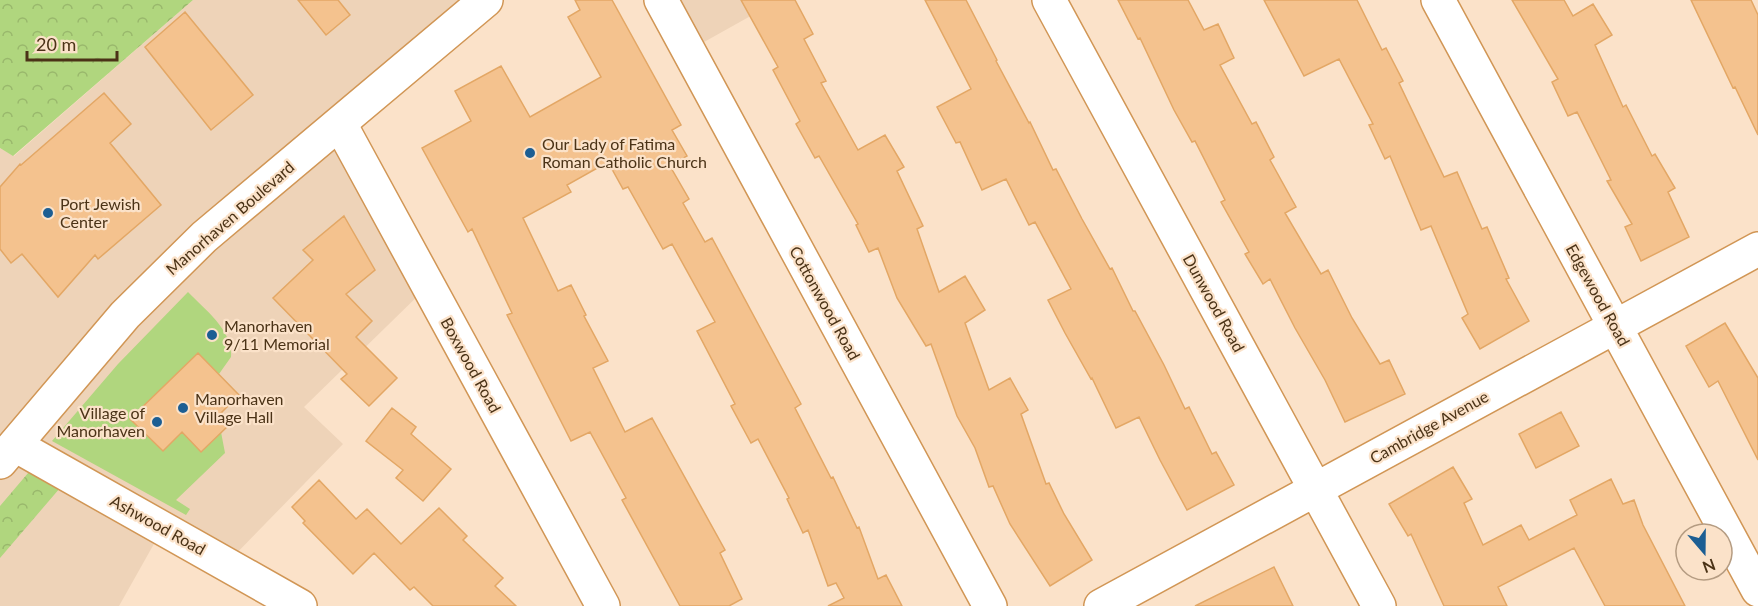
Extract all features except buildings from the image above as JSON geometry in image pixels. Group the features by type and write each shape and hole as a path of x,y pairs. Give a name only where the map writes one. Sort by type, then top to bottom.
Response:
{"street":[{"name":"Manorhaven Boulevard","path":"7,453 125,315 204,237 486,0"},
{"name":"Cottonwood Road","path":"661,0 990,606"},
{"name":"Dunwood Road","path":"1049,0 1379,606"},
{"name":"Edgewood Road","path":"1438,0 1758,590"},
{"name":"Boxwood Road","path":"339,124 603,606"},
{"name":"Cambridge Avenue","path":"1101,606 1758,249"},
{"name":"Ashwood Road","path":"7,453 300,606"}],"shaded area":[{"path":"193,0 485,0 340,124 428,286 304,407 343,444 228,562 164,526 119,606 0,606 0,148 14,156"},
{"path":"661,0 779,0 688,51"}],"green space":[{"path":"0,0 193,0 13,156 0,148"},
{"path":"188,292 223,329 228,338 231,357 219,374 198,354 130,419 163,451 182,432 221,432 225,453 176,500 190,509 186,515 52,441 118,364"},
{"path":"34,466 66,481 0,558 0,506"}],"place":[{"name":"Our Lady of Fatima Roman Catholic Church","path":"530,153"},
{"name":"Port Jewish Center","path":"48,213"},
{"name":"Manorhaven 9/11 Memorial","path":"212,335"},
{"name":"Manorhaven Village Hall","path":"183,408"},
{"name":"Village of Manorhaven","path":"157,422"}]}
